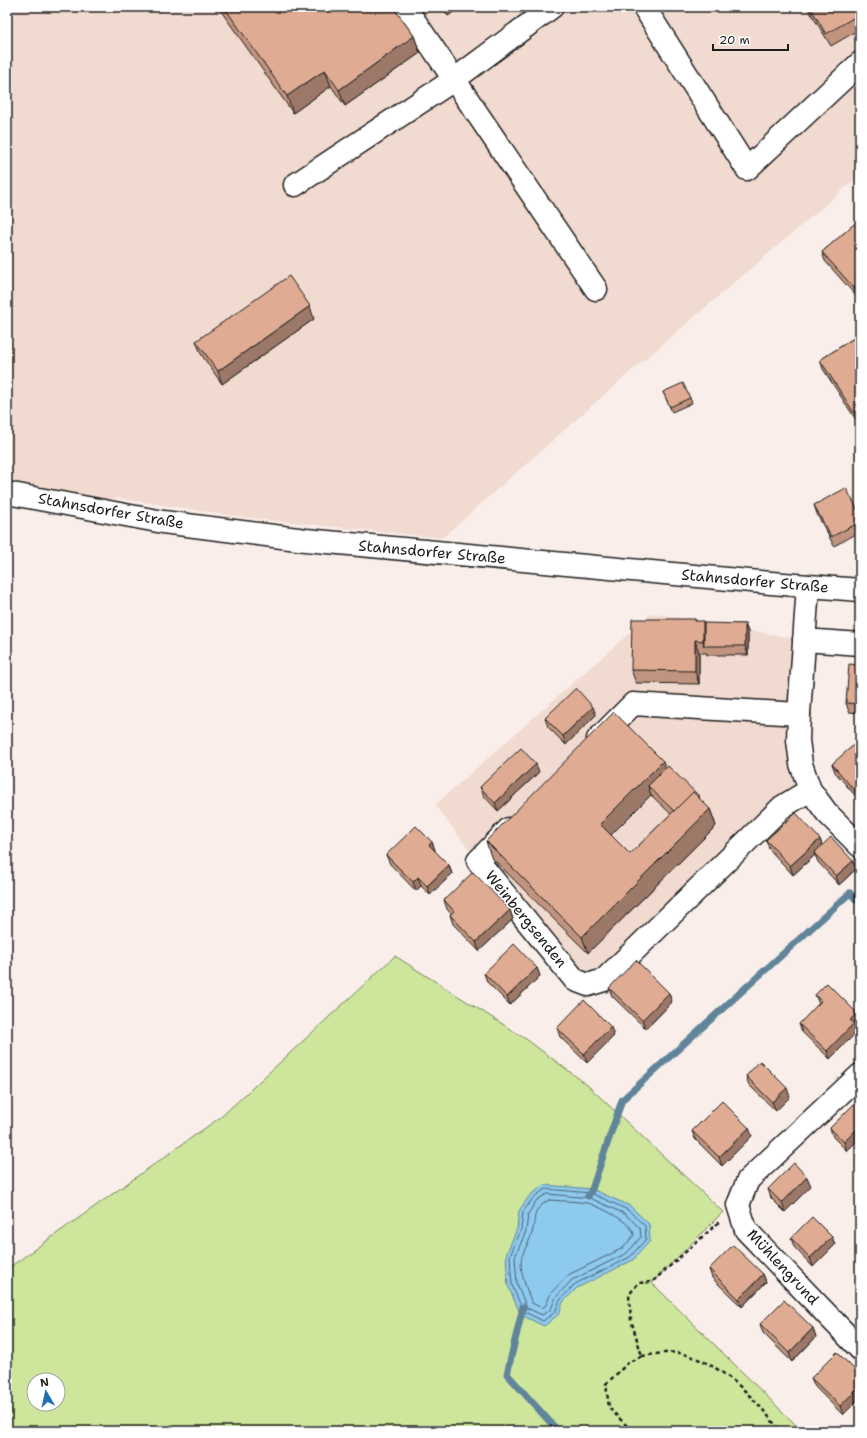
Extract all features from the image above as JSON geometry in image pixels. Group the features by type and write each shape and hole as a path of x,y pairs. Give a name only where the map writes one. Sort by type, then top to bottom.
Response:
{"street":[{"path":"405,7 596,288"},
{"path":"295,185 455,79 552,7"},
{"path":"644,7 748,169 860,63"},
{"name":"Stahnsdorfer Straße","path":"7,493 163,522 306,540 860,590"},
{"path":"808,586 799,714 798,740 801,764 810,790 828,813 860,846"},
{"path":"804,640 860,644"},
{"path":"583,754 633,704 799,714"},
{"name":"Weinbergsenden","path":"523,816 478,861 575,980 588,985 604,980 782,807 810,790"},
{"path":"738,1205 748,1180 860,1076"},
{"name":"Mühlengrund","path":"738,1205 746,1230 860,1349"}],"path":[{"path":"642,1356 631,1320 629,1295 638,1283 652,1282 738,1205"},
{"path":"632,1431 609,1408 606,1384 629,1362 642,1356 678,1353 710,1364 735,1382 766,1412 780,1431"}],"shaded area":[{"path":"7,7 860,7 860,175 630,372 442,538 248,518 117,498 84,507 7,493"},
{"path":"652,613 804,640 810,790 588,985 478,861 435,805"}],"green space":[{"path":"395,956 526,1039 586,1084 723,1212 652,1283 802,1431 7,1431 7,1269 222,1116"}],"water":[{"path":"545,1185 592,1189 630,1206 649,1224 650,1241 633,1260 577,1288 563,1302 559,1314 544,1326 521,1315 508,1286 506,1255 517,1229 519,1211 530,1195"}],"building":[{"path":"224,7 393,7 414,36 339,90 325,70 287,96"},
{"path":"810,7 856,7 860,14 826,34"},
{"path":"860,219 860,283 854,288 822,252"},
{"path":"289,276 310,306 218,371 196,341"},
{"path":"860,334 860,422 820,360"},
{"path":"683,383 690,398 670,407 663,392"},
{"path":"846,488 860,514 860,522 831,537 814,505"},
{"path":"632,619 695,619 695,621 703,621 703,641 695,640 695,671 631,670"},
{"path":"704,623 745,624 745,646 704,646"},
{"path":"849,664 860,665 860,704 846,703"},
{"path":"576,688 593,707 563,736 545,718"},
{"path":"614,712 663,761 600,824 630,854 693,792 710,809 582,937 486,841"},
{"path":"857,742 860,746 860,786 855,791 832,764"},
{"path":"521,748 536,764 495,803 480,787"},
{"path":"668,766 699,796 698,797 693,792 674,811 648,786"},
{"path":"796,813 820,839 790,866 766,840"},
{"path":"416,826 432,842 429,845 449,865 427,886 418,877 413,882 386,855"},
{"path":"831,837 853,861 836,876 814,853"},
{"path":"473,872 510,910 476,942 450,915 454,911 444,900"},
{"path":"514,944 537,968 507,997 484,973"},
{"path":"636,960 669,993 642,1020 609,988"},
{"path":"860,973 860,981 856,977"},
{"path":"827,983 857,1013 850,1020 854,1023 827,1051 799,1024 821,1001 815,995"},
{"path":"584,1000 611,1027 584,1054 557,1028"},
{"path":"760,1061 787,1088 772,1102 746,1076"},
{"path":"722,1101 749,1128 719,1157 692,1131"},
{"path":"857,1101 860,1103 860,1126 844,1142 830,1128"},
{"path":"794,1163 807,1177 782,1203 768,1189"},
{"path":"812,1217 832,1237 810,1258 791,1238"},
{"path":"733,1245 763,1274 739,1299 709,1269"},
{"path":"784,1300 813,1328 789,1353 760,1324"},
{"path":"837,1352 860,1375 860,1386 840,1406 811,1378"}],"waterway":[{"path":"588,1196 592,1189 622,1100 850,893 860,904"},
{"path":"523,1307 507,1374 558,1431"}]}
